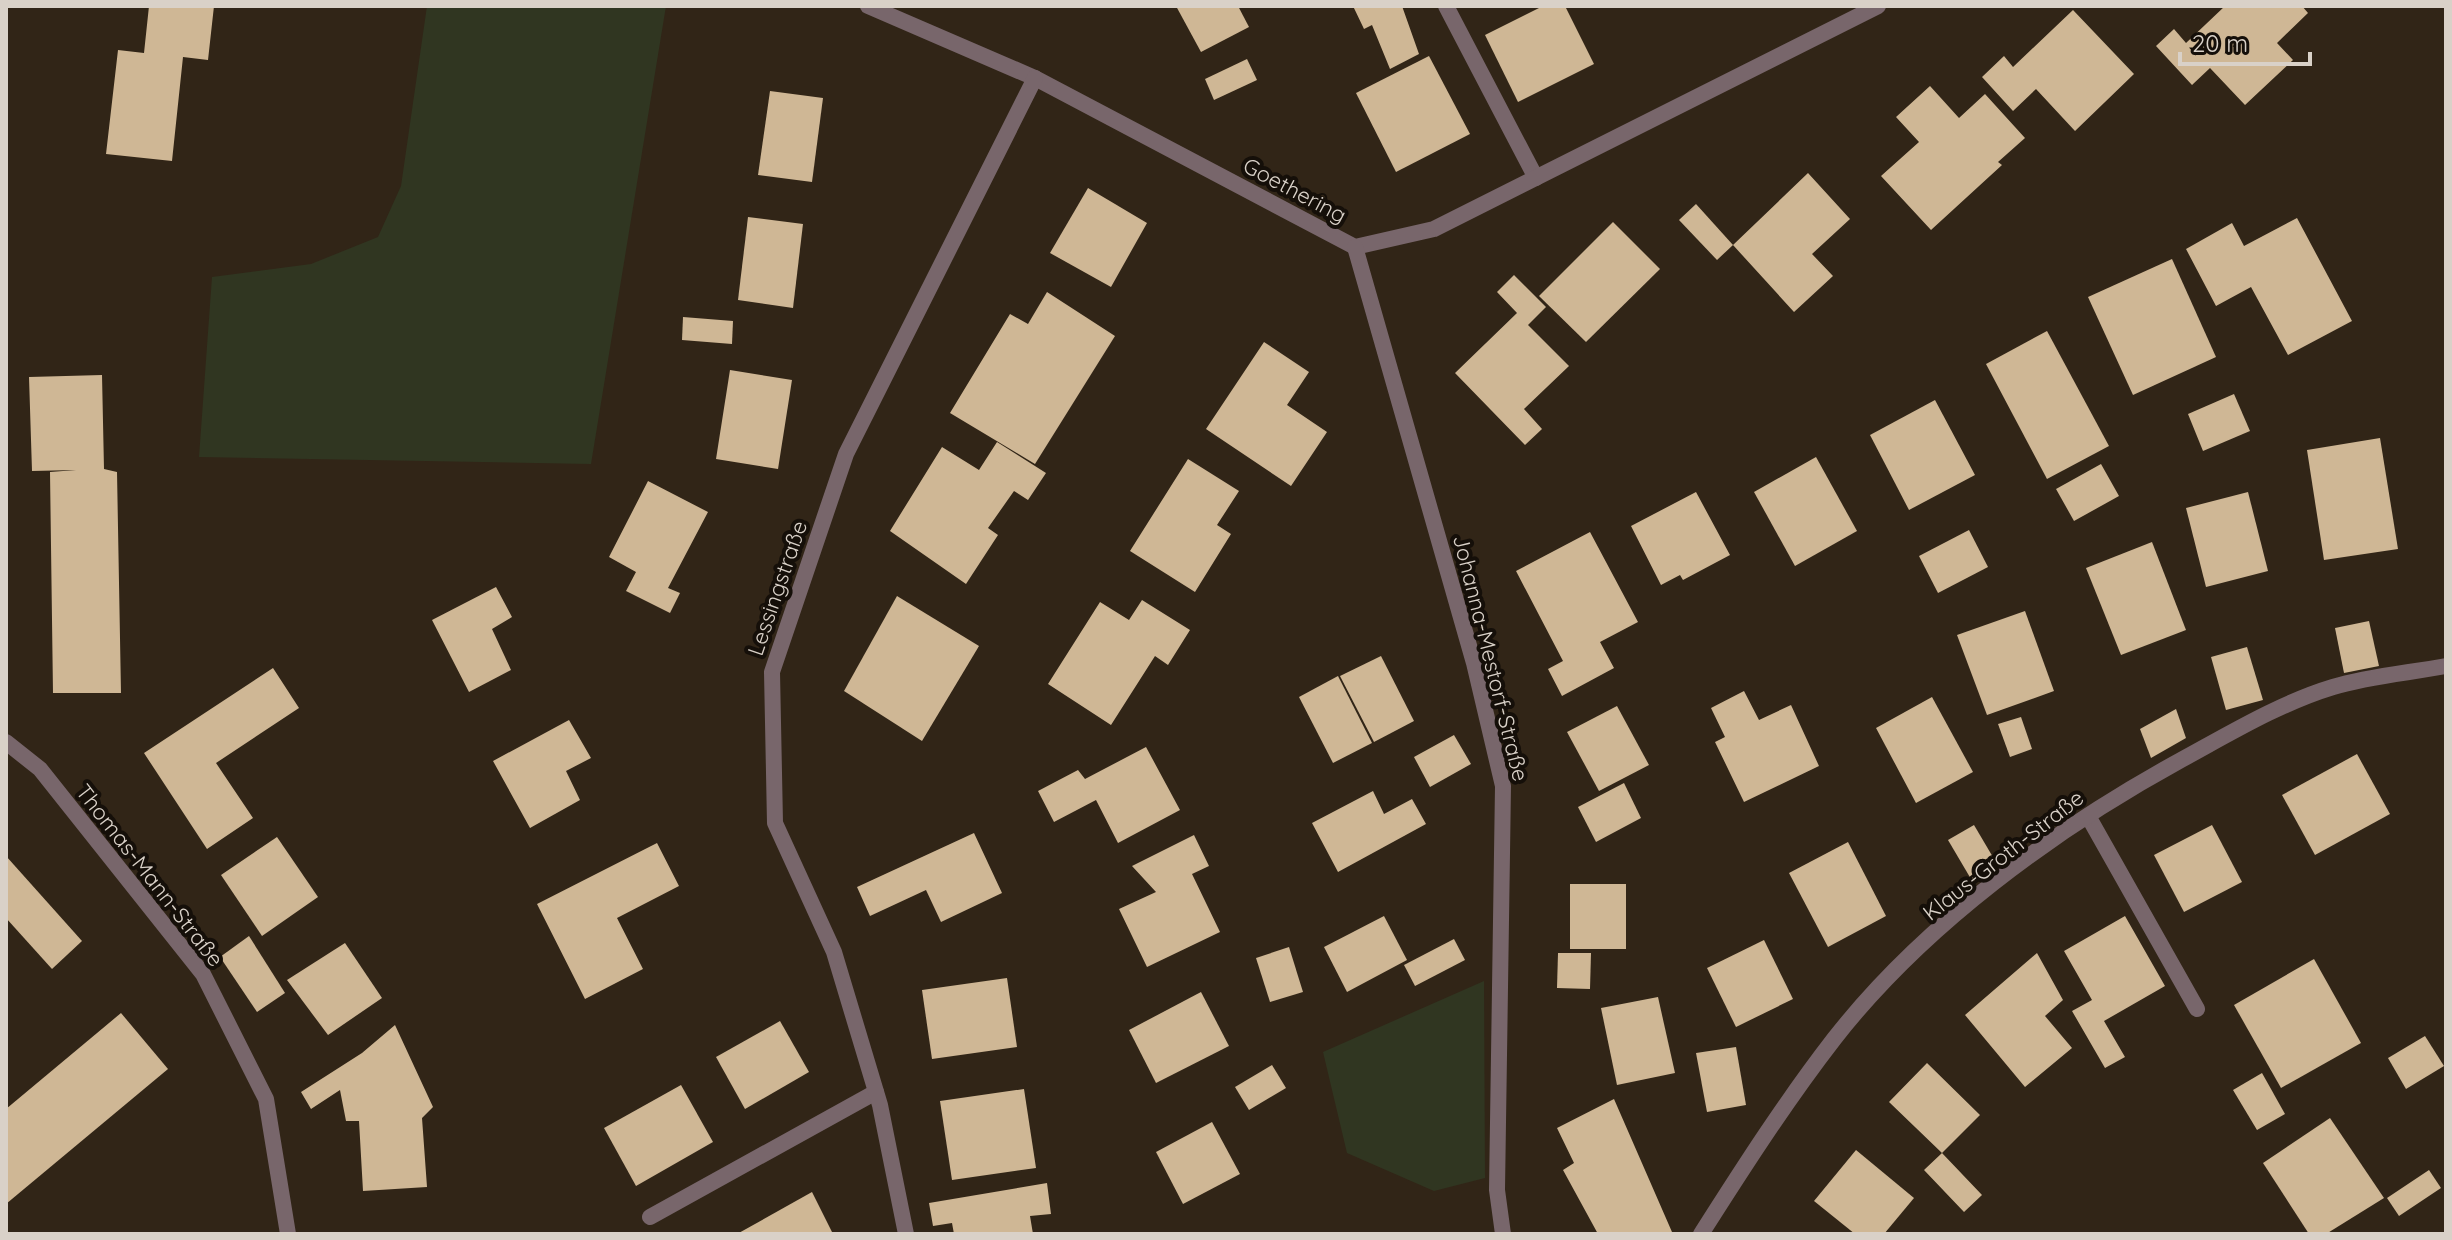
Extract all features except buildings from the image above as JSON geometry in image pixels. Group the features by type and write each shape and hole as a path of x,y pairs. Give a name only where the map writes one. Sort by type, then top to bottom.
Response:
{"street":[{"name":"Goethering","path":"868,6 1035,78 1355,247 1434,229 1878,6"},
{"path":"1446,6 1536,178"},
{"name":"Lessingstraße","path":"906,1234 876,1092 834,952 775,823 772,672 846,454 1035,78"},
{"name":"Johanna-Mestorf-Straße","path":"1355,247 1474,663 1503,786 1497,1190 1503,1234"},
{"name":"Klaus-Groth-Straße","path":"1701,1234 1750,1157 1835,1038 1897,970 2006,874 2115,796 2249,722 2321,692 2446,666"},
{"name":"Thomas-Mann-Straße","path":"6,742 40,769 203,974 266,1099 288,1234"},
{"path":"2088,816 2197,1009"},
{"path":"650,1217 876,1092"}],"green space":[{"path":"427,6 666,6 591,464 199,457 212,277 311,264 378,237 401,186"},
{"path":"1484,981 1485,1178 1434,1191 1347,1153 1323,1052"}]}
